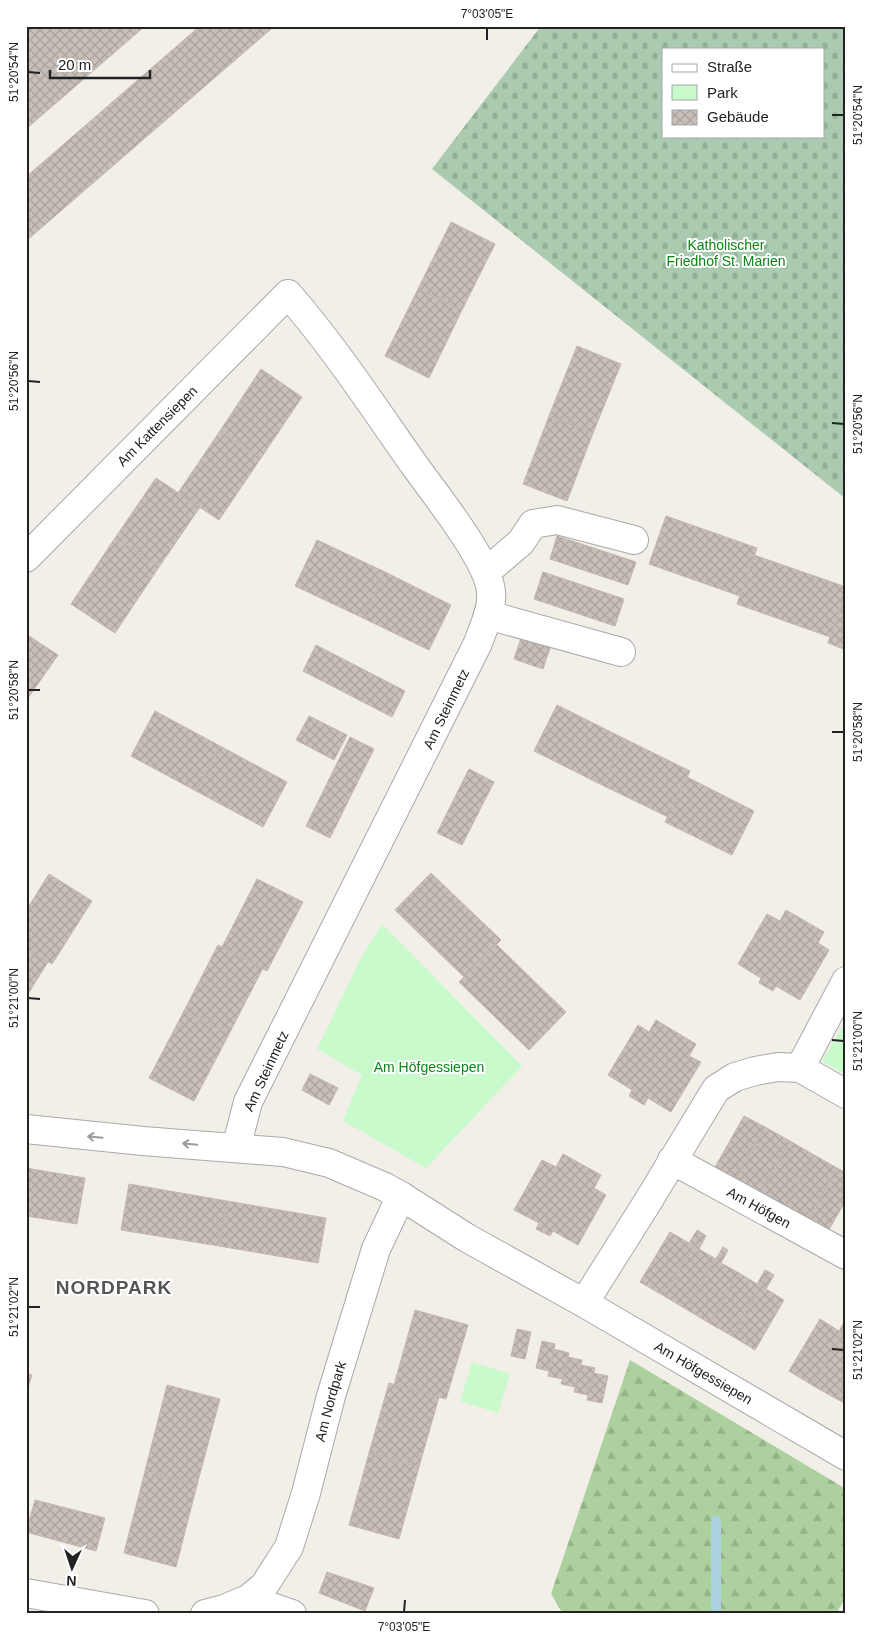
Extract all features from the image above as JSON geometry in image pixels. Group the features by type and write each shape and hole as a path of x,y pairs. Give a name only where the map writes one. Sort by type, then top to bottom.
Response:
{"street":[{"name":"Am Kattensiepen","path":"26,558 288,294"},
{"name":"Am Steinmetz","path":"236,1148 248,1102 478,644 488,615 492,592 486,572 464,535 321,333 288,294"},
{"path":"486,572 521,542 533,524 557,520 634,540"},
{"path":"488,615 621,652"},
{"path":"800,1068 846,981"},
{"path":"584,1303 716,1089 735,1077 756,1071 800,1068 846,1094"},
{"name":"Am Höfgessiepen","path":"26,1129 283,1152 329,1163 385,1187 401,1196 467,1238 584,1303 846,1456"},
{"name":"Am Höfgen","path":"672,1160 846,1256"},
{"name":"Am Nordpark","path":"206,1614 248,1599 264,1586 289,1547 376,1249 401,1196"},
{"path":"26,1593 145,1614"},
{"path":"248,1599 292,1614"}],"green space":[{"name":"Katholischer Friedhof St. Marien","path":"541,26 846,26 846,499 432,169"},
{"name":"Am Höfgessiepen","path":"382,924 522,1066 426,1168 343,1121 362,1075 317,1049 361,958"},
{"path":"846,1021 846,1075 822,1061"},
{"path":"630,1360 846,1489 846,1597 836,1614 563,1614 551,1594"},
{"path":"472,1362 510,1374 498,1413 460,1401"}],"building":[{"path":"26,26 145,26 26,129"},
{"path":"200,26 268,26 271,29 26,241 26,177"},
{"path":"451,222 495,244 462,310 418,289"},
{"path":"418,289 462,310 429,378 385,356"},
{"path":"577,346 621,364 593,433 549,416"},
{"path":"261,369 302,397 261,458 220,431"},
{"path":"549,416 593,433 567,501 523,484"},
{"path":"220,431 261,458 219,520 178,493"},
{"path":"156,478 200,507 159,567 115,538"},
{"path":"666,516 757,548 740,596 649,564"},
{"path":"557,536 636,562 628,585 550,559"},
{"path":"115,538 159,567 115,633 71,604"},
{"path":"317,540 385,572 363,618 295,586"},
{"path":"754,555 846,587 846,592 830,637 737,604"},
{"path":"385,572 451,605 429,650 363,618"},
{"path":"543,572 624,599 615,626 534,599"},
{"path":"844,597 846,597 846,650 828,643"},
{"path":"26,634 58,655 26,701"},
{"path":"522,635 551,645 543,669 514,659"},
{"path":"316,645 405,691 392,717 303,671"},
{"path":"557,705 625,739 602,785 534,751"},
{"path":"155,711 220,746 196,791 131,756"},
{"path":"309,716 347,735 334,760 296,740"},
{"path":"350,737 374,749 330,838 306,826"},
{"path":"625,739 690,771 668,817 602,785"},
{"path":"220,746 287,782 263,827 196,791"},
{"path":"469,769 494,782 462,845 437,833"},
{"path":"687,777 754,811 732,855 665,822"},
{"path":"431,873 501,940 464,977 395,910"},
{"path":"49,874 92,901 52,964 26,948 26,911"},
{"path":"257,879 303,902 267,971 222,947"},
{"path":"786,910 824,932 818,943 829,950 800,1000 776,986 773,991 759,983 761,978 738,964 767,914 780,921"},
{"path":"496,944 566,1012 529,1050 459,982"},
{"path":"218,945 263,968 229,1034 184,1011"},
{"path":"26,948 48,962 26,997"},
{"path":"184,1011 229,1034 194,1101 149,1078"},
{"path":"656,1020 696,1044 689,1056 701,1062 671,1112 648,1098 644,1105 629,1096 632,1090 608,1075 638,1025 649,1032"},
{"path":"310,1074 338,1088 329,1105 302,1090"},
{"path":"744,1116 765,1127 735,1180 714,1169"},
{"path":"765,1127 790,1141 759,1194 735,1180"},
{"path":"790,1141 814,1155 783,1208 759,1194"},
{"path":"563,1154 601,1175 594,1188 606,1195 578,1245 553,1231 550,1236 536,1229 539,1223 514,1210 542,1160 556,1167"},
{"path":"814,1155 837,1168 807,1221 783,1208"},
{"path":"26,1168 85,1178 77,1224 26,1216"},
{"path":"837,1168 846,1173 846,1200 827,1233 807,1221"},
{"path":"129,1184 227,1201 219,1246 121,1230"},
{"path":"227,1201 326,1218 318,1263 219,1246"},
{"path":"697,1230 702,1233 664,1296 640,1282 670,1232 689,1243"},
{"path":"702,1233 706,1236 699,1249 716,1259 686,1309 664,1296"},
{"path":"723,1247 728,1250 721,1263 739,1273 709,1323 686,1309"},
{"path":"765,1270 769,1272 732,1336 709,1323 739,1273 757,1284"},
{"path":"769,1272 774,1275 766,1289 784,1300 755,1350 732,1336"},
{"path":"415,1310 468,1325 446,1399 394,1385"},
{"path":"820,1319 839,1331 846,1319 846,1328 812,1385 789,1371"},
{"path":"846,1328 846,1379 835,1398 812,1385"},
{"path":"517,1329 531,1332 525,1359 511,1356"},
{"path":"542,1341 555,1344 549,1371 536,1368"},
{"path":"554,1349 569,1353 563,1379 548,1376"},
{"path":"568,1357 582,1360 575,1387 561,1384"},
{"path":"581,1365 595,1368 588,1395 574,1392"},
{"path":"26,1373 32,1375 26,1394"},
{"path":"593,1373 608,1376 602,1403 587,1400"},
{"path":"846,1379 846,1404 835,1398"},
{"path":"389,1383 439,1397 419,1467 369,1453"},
{"path":"167,1385 220,1399 197,1485 145,1471"},
{"path":"369,1453 419,1467 399,1539 349,1525"},
{"path":"145,1471 197,1485 176,1567 124,1553"},
{"path":"35,1500 105,1518 96,1551 26,1532"},
{"path":"327,1572 374,1588 365,1611 319,1593"}],"waterway":[{"path":"716,1521 716,1614"}],"district":[{"name":"NORDPARK","path":"114,1287"}]}
